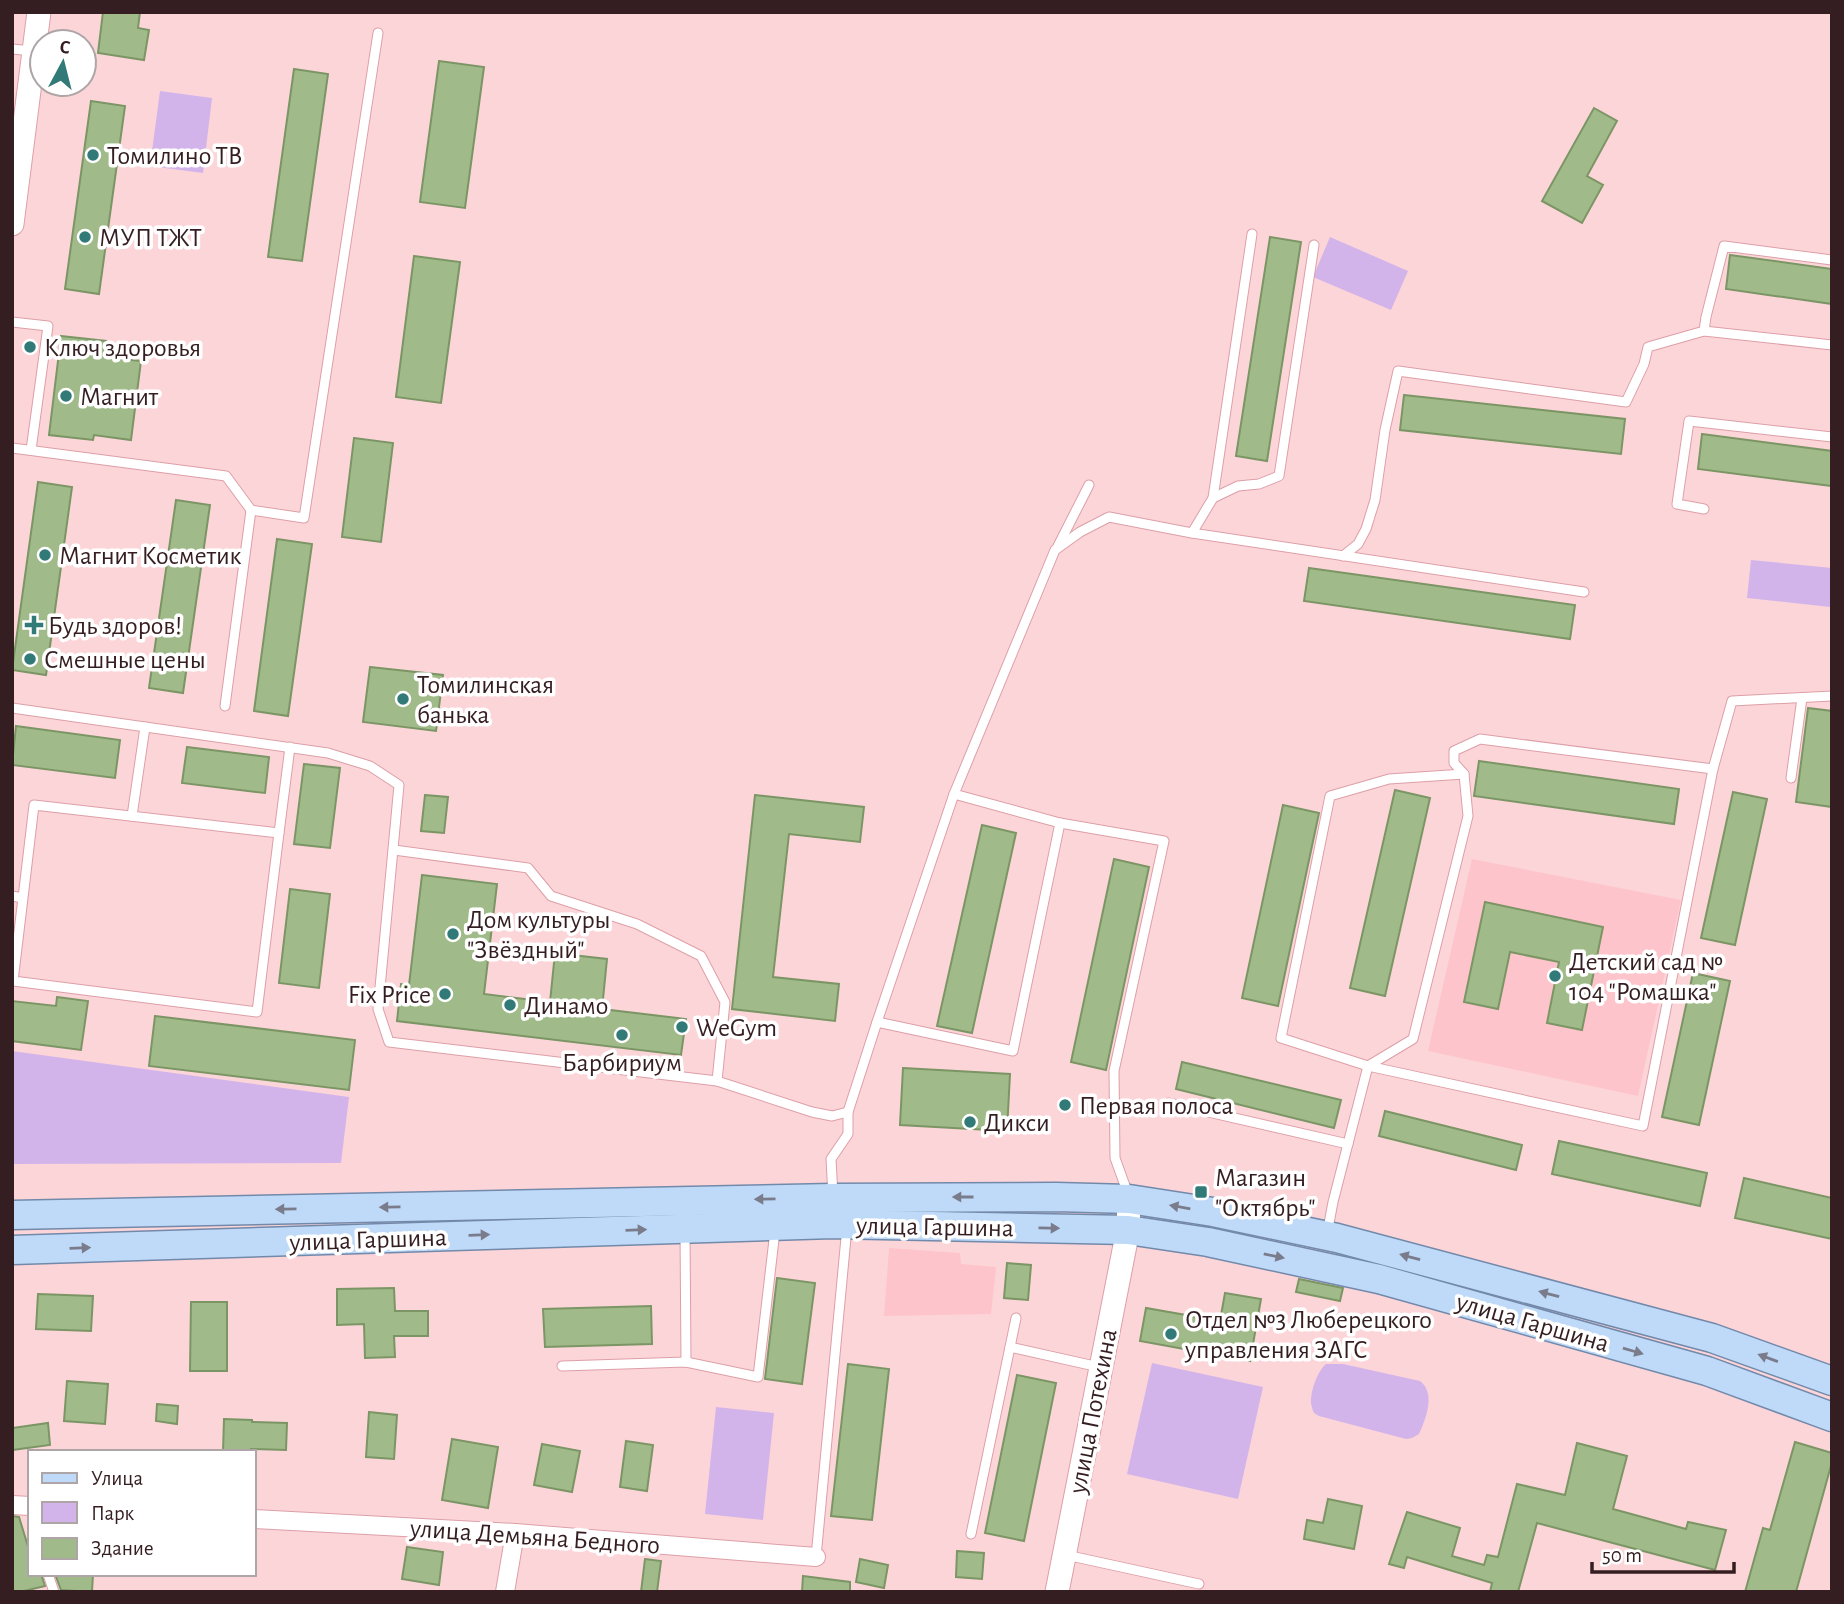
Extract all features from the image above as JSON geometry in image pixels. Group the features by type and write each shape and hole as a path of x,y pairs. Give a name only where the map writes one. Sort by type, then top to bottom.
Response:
{"main road":[{"name":"улица Гаршина","path":"12,1215 833,1198 1129,1199 1213,1212 1326,1236 1712,1338 1832,1381"},
{"name":"улица Гаршина","path":"12,1250 847,1224 1128,1230 1208,1242 1379,1279 1707,1371 1832,1417"}],"street":[{"path":"12,225 23,50 39,12"},
{"name":"улица Потехина","path":"1057,1592 1128,1230 1129,1199"},
{"name":"улица Демьяна Бедного","path":"256,1519 515,1533 816,1557"},
{"path":"505,1592 515,1533"}],"lane":[{"path":"251,510 304,518 378,33"},
{"path":"1192,533 1213,498 1252,234"},
{"path":"1213,498 1238,486 1259,484 1279,476 1314,246"},
{"path":"1704,331 1724,246 1832,260"},
{"path":"12,321 48,326 31,450"},
{"path":"1343,556 1358,544 1366,529 1375,499 1385,430 1398,371 1626,402 1644,364 1648,347 1704,331 1832,345"},
{"path":"1704,509 1677,504 1689,421 1832,437"},
{"path":"12,447 226,476 251,510 225,706"},
{"path":"833,1198 831,1159 848,1134 848,1112 954,794 1055,550 1089,485"},
{"path":"1055,550 1080,532 1110,517 1192,533 1584,592"},
{"path":"1464,774 1389,779 1330,796 1282,1038 1368,1066 1643,1126 1713,769 1732,702 1832,696"},
{"path":"1791,778 1802,698"},
{"path":"12,708 328,752 370,766 399,785 378,1009 389,1042 717,1081 812,1112 832,1116 848,1112"},
{"path":"132,816 145,727"},
{"path":"1326,1236 1368,1066 1413,1039 1468,816 1464,774 1454,763 1454,751 1479,738 1713,769"},
{"path":"279,833 34,805 13,981 257,1012 290,747"},
{"path":"954,794 1060,823 1164,841 1114,1071 1115,1158 1129,1199"},
{"path":"877,1022 1013,1051 1060,823"},
{"path":"394,850 528,869 551,896 637,924 701,956 725,1002 717,1081"},
{"path":"12,896 23,898"},
{"path":"1169,1103 1348,1144"},
{"path":"816,1557 847,1224"},
{"path":"562,1366 686,1362 758,1377 776,1226"},
{"path":"685,1228 686,1362"},
{"path":"971,1534 1016,1318"},
{"path":"1010,1348 1101,1367"},
{"path":"1065,1554 1199,1584"}],"shaded area":[{"name":"Детский сад № 104 \"Ромашка\"","path":"1472,859 1681,900 1638,1096 1428,1051"},
{"path":"889,1248 960,1253 961,1264 996,1267 991,1314 884,1316"}],"green space":[{"path":"160,91 212,98 203,173 150,166"},
{"path":"1330,237 1408,271 1391,310 1313,277"},
{"path":"1751,560 1832,568 1830,607 1747,598"},
{"path":"12,1051 349,1097 341,1163 12,1164"},
{"path":"1152,1363 1263,1387 1238,1499 1127,1474"},
{"path":"1326,1364 1343,1364 1420,1381 1428,1392 1429,1399 1427,1414 1419,1434 1406,1439 1315,1413 1311,1403 1312,1391 1319,1372"},
{"path":"716,1407 774,1413 763,1520 705,1514"}],"building":[{"path":"103,12 140,12 138,28 149,30 144,60 98,53"},
{"path":"439,61 484,67 465,208 420,202"},
{"path":"294,69 328,74 302,261 268,257"},
{"path":"91,101 125,106 99,294 65,289"},
{"path":"1594,108 1617,121 1587,176 1603,185 1582,223 1542,201"},
{"path":"1270,237 1301,242 1267,461 1236,456"},
{"path":"1730,255 1832,269 1832,304 1726,289"},
{"path":"414,256 460,262 441,403 396,397"},
{"path":"61,336 106,341 104,357 141,361 131,440 94,435 93,440 49,435"},
{"path":"1404,395 1625,419 1621,454 1400,430"},
{"path":"1702,434 1832,451 1832,486 1698,469"},
{"path":"354,438 393,443 381,542 342,537"},
{"path":"38,482 72,487 46,675 12,670"},
{"path":"176,500 210,505 183,693 149,688"},
{"path":"277,539 312,544 288,716 254,711"},
{"path":"1309,568 1575,605 1570,639 1304,601"},
{"name":"Томилинская банька","path":"370,667 443,675 436,731 363,722"},
{"path":"1808,708 1832,711 1832,807 1796,802"},
{"path":"16,726 120,740 115,778 12,765"},
{"path":"187,747 269,757 265,793 182,783"},
{"path":"1479,761 1679,789 1674,824 1474,796"},
{"path":"304,764 340,768 330,848 294,844"},
{"path":"1395,790 1430,798 1385,996 1350,988"},
{"path":"1733,792 1767,799 1735,945 1701,938"},
{"path":"425,795 448,797 444,833 421,831"},
{"path":"755,795 864,807 860,842 789,834 773,977 839,984 835,1021 732,1009"},
{"path":"1283,805 1319,813 1278,1006 1242,998"},
{"path":"982,825 1016,833 972,1033 937,1026"},
{"path":"1114,859 1149,867 1106,1070 1071,1062"},
{"name":"Дом культуры \"Звёздный\"","path":"422,875 497,884 484,994 550,1002 555,953 607,959 602,1009 686,1019 681,1055 397,1021 401,984 409,985"},
{"path":"290,889 330,894 319,988 279,983"},
{"path":"1485,902 1603,927 1582,1030 1547,1023 1559,962 1510,952 1498,1009 1464,1002"},
{"path":"1693,973 1730,981 1699,1125 1662,1117"},
{"path":"57,997 88,1001 81,1050 12,1041 12,1001 56,1006"},
{"path":"155,1016 355,1040 349,1090 149,1066"},
{"path":"1182,1062 1341,1100 1334,1128 1176,1089"},
{"path":"903,1068 1010,1074 1007,1131 900,1125"},
{"path":"1385,1111 1522,1145 1516,1170 1379,1136"},
{"path":"1559,1141 1707,1173 1700,1206 1552,1174"},
{"path":"1744,1178 1832,1198 1832,1239 1735,1218"},
{"path":"1007,1263 1031,1265 1028,1300 1004,1298"},
{"path":"777,1278 815,1283 802,1384 765,1379"},
{"path":"1299,1279 1343,1288 1340,1301 1296,1292"},
{"path":"394,1288 395,1311 428,1311 428,1336 394,1336 395,1357 365,1358 364,1324 337,1325 337,1289"},
{"path":"1225,1293 1261,1299 1250,1361 1140,1341 1146,1308 1220,1321"},
{"path":"38,1294 93,1296 91,1331 36,1329"},
{"path":"191,1302 227,1302 227,1371 190,1371"},
{"path":"651,1306 652,1344 545,1347 543,1309"},
{"path":"848,1364 889,1369 872,1520 831,1516"},
{"path":"1017,1375 1056,1383 1024,1541 985,1533"},
{"path":"67,1381 108,1384 105,1424 64,1421"},
{"path":"157,1404 178,1406 177,1424 156,1421"},
{"path":"369,1412 397,1415 394,1459 366,1457"},
{"path":"224,1419 287,1423 286,1450 223,1450"},
{"path":"48,1423 50,1445 12,1450 12,1428"},
{"path":"452,1439 498,1447 488,1508 442,1500"},
{"path":"626,1441 653,1445 647,1491 620,1487"},
{"path":"1795,1442 1832,1453 1832,1462 1796,1592 1745,1592 1763,1528 1770,1530"},
{"path":"1577,1443 1627,1456 1613,1509 1686,1529 1688,1522 1726,1530 1715,1570 1537,1523 1518,1592 1490,1592 1492,1583 1407,1557 1404,1568 1389,1564 1407,1512 1460,1528 1452,1556 1484,1565 1487,1555 1498,1557 1517,1484 1565,1495"},
{"path":"542,1444 580,1451 572,1492 534,1485"},
{"path":"1328,1499 1362,1506 1354,1549 1304,1539 1307,1520 1323,1523"},
{"path":"12,1516 19,1517 28,1546 28,1576 42,1576 45,1586 12,1592"},
{"path":"407,1547 443,1552 439,1585 402,1579"},
{"path":"957,1551 984,1553 982,1579 956,1577"},
{"path":"645,1559 661,1561 657,1592 641,1592"},
{"path":"860,1559 888,1565 884,1588 856,1582"},
{"path":"56,1576 93,1576 92,1592 61,1590"},
{"path":"803,1576 850,1582 850,1592 802,1592"}],"place":[{"name":"Томилино ТВ","path":"93,155"},
{"name":"МУП ТЖТ","path":"85,237"},
{"name":"Ключ здоровья","path":"30,347"},
{"name":"Магнит","path":"66,396"},
{"name":"Магнит Косметик","path":"45,555"},
{"name":"Будь здоров!","path":"34,625"},
{"name":"Смешные цены","path":"30,659"},
{"name":"Томилинская банька","path":"403,699"},
{"name":"Дом культуры \"Звёздный\"","path":"453,934"},
{"name":"Детский сад № 104 \"Ромашка\"","path":"1555,976"},
{"name":"Fix Price","path":"445,994"},
{"name":"Динамо","path":"510,1005"},
{"name":"WeGym","path":"682,1027"},
{"name":"Барбириум","path":"622,1035"},
{"name":"Первая полоса","path":"1065,1105"},
{"name":"Дикси","path":"970,1122"},
{"name":"Магазин \"Октябрь\"","path":"1201,1192"},
{"name":"Отдел №3 Люберецкого управления ЗАГС","path":"1171,1334"}]}
